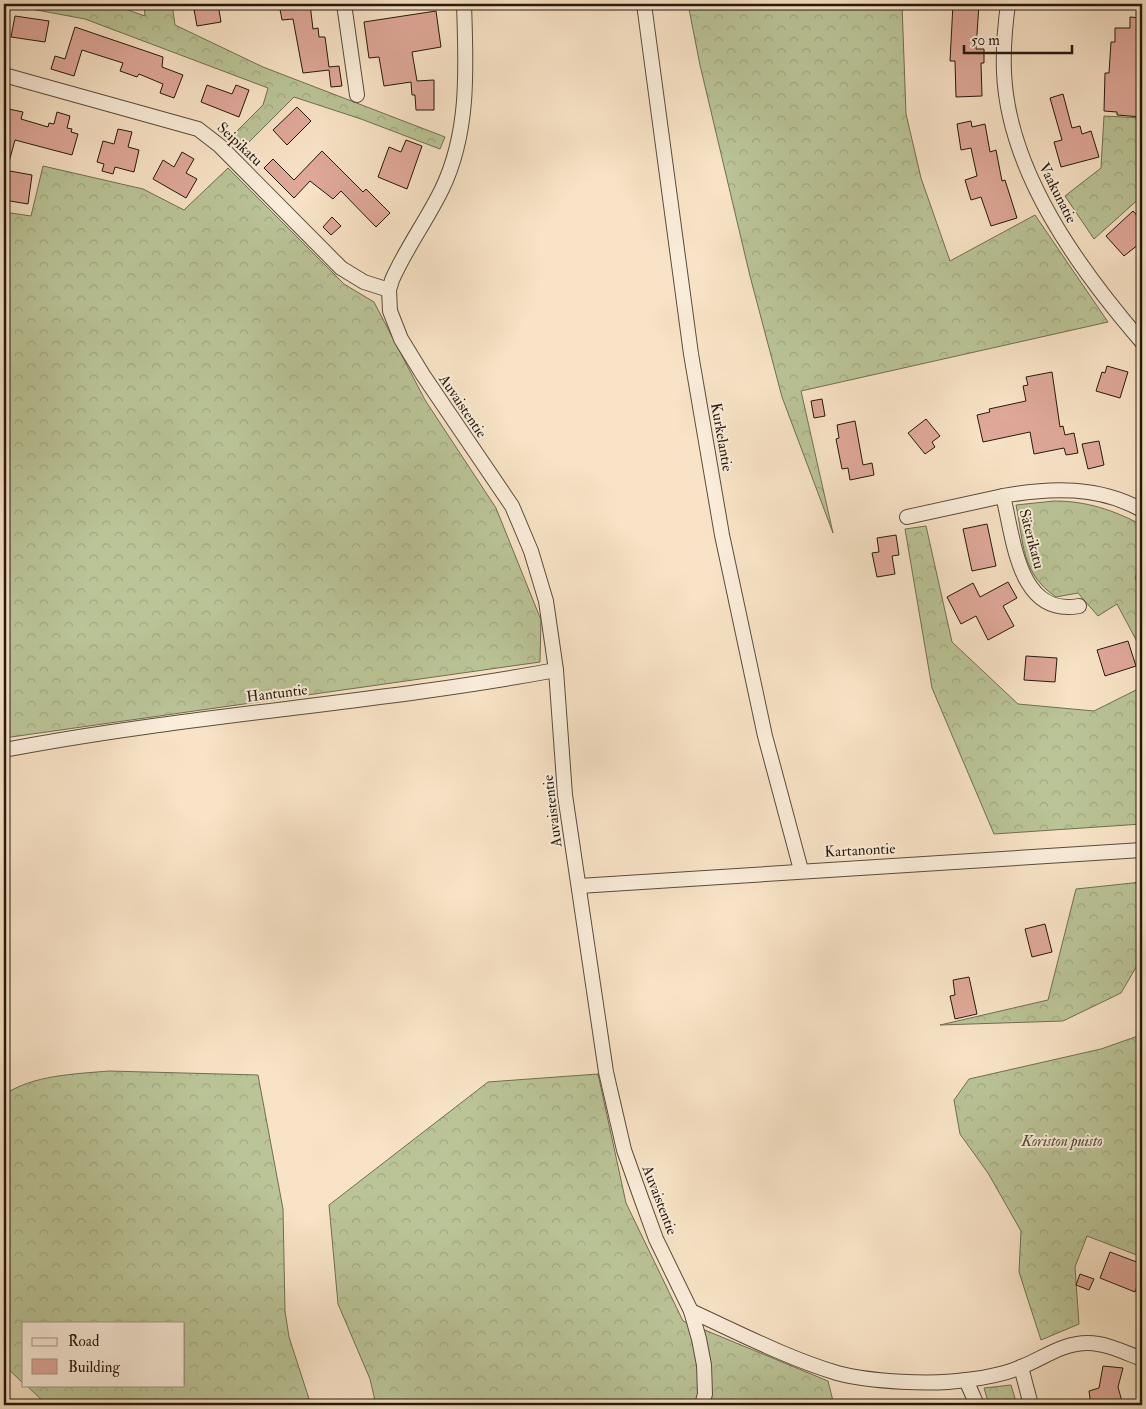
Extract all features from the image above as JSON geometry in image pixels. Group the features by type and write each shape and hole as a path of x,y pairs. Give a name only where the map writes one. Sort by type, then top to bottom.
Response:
{"street":[{"path":"344,4 357,95"},
{"name":"Auvaistentie","path":"464,4 465,88 462,122 455,156 442,189 397,268 389,290 390,311 401,339 423,375 516,515 531,551 546,601 556,670 565,795 606,1072 624,1150 656,1239 691,1311 704,1365 705,1394 702,1405"},
{"name":"Kurkelantie","path":"644,4 691,354 722,535 765,736 801,870"},
{"name":"Vaakunatie","path":"1008,4 1004,74 1017,137 1034,187 1060,233 1119,315 1142,342"},
{"name":"Seipikatu","path":"4,75 188,124 205,133 341,268 364,282 389,290"},
{"name":"Säterikatu","path":"1079,606 1065,608 1053,605 1041,600 1032,592 1021,568 1003,496 1060,490 1092,492 1114,497 1142,510"},
{"path":"907,517 1003,496"},
{"name":"Hantuntie","path":"4,750 114,731 459,686 556,670"},
{"name":"Kartanontie","path":"579,886 801,870 1142,850"},
{"path":"691,1311 810,1364 840,1374 929,1382 966,1380 1021,1368 1045,1354 1069,1345 1089,1343 1103,1345 1142,1360"},
{"path":"1021,1368 1031,1405"},
{"path":"966,1380 977,1405"}],"green space":[{"path":"4,4 111,4 145,16 144,4 172,4 175,25 263,67 445,137 440,149 361,119 294,97 240,151 229,139 263,105 268,88 85,19"},
{"path":"688,4 902,4 906,114 921,178 950,261 1035,215 1108,322 801,391 833,533 782,397 750,276 700,65"},
{"path":"1104,116 1142,118 1142,196 1094,239 1065,196 1101,168"},
{"path":"43,166 143,189 184,210 228,168 344,284 374,302 425,400 496,508 541,620 540,662 4,738 4,212 31,216"},
{"path":"1066,501 1100,507 1142,525 1142,558 1135,578 1142,592 1142,651 1117,604 1098,616 1078,593 1056,597 1036,578 1030,568 1023,545 1016,505"},
{"path":"926,526 952,642 1018,704 1094,711 1142,687 1142,824 994,834 932,688 905,529"},
{"path":"1142,882 1142,957 1121,993 1063,1021 940,1025 1048,1000 1076,889"},
{"name":"Koriston puisto","path":"1142,1032 1142,1257 1087,1236 1075,1267 1079,1324 1041,1340 1019,1272 1021,1231 988,1173 960,1134 954,1100 969,1079 1101,1049 1138,1036"},
{"path":"109,1071 258,1075 283,1209 285,1311 289,1337 311,1405 47,1405 27,1386 185,1386 185,1322 22,1322 22,1382 4,1365 4,1095 27,1083 68,1075"},
{"path":"598,1074 626,1203 683,1321 828,1381 834,1405 376,1405 370,1379 338,1304 329,1205 488,1082"},
{"path":"1011,1385 1017,1405 989,1405 984,1388"}],"building":[{"path":"193,4 218,4 221,22 197,26"},
{"path":"279,4 310,4 313,29 318,28 319,37 325,37 329,67 339,66 342,86 331,87 329,70 303,73 293,19 282,20"},
{"path":"953,4 979,4 976,49 984,49 984,63 981,63 982,96 956,97 955,61 950,61"},
{"path":"436,11 441,47 412,52 417,81 434,80 434,110 416,110 415,95 412,95 411,82 384,86 379,57 369,58 364,22"},
{"path":"15,16 49,21 45,42 11,37"},
{"path":"1130,17 1142,18 1142,117 1117,115 1117,112 1104,111 1105,73 1109,73 1111,42 1115,42 1115,28 1130,28"},
{"path":"75,27 163,57 162,67 183,75 174,98 160,93 163,84 139,74 137,77 120,71 123,63 82,50 74,76 51,69 55,56 65,59"},
{"path":"207,85 232,94 236,85 249,90 239,117 201,102"},
{"path":"1063,94 1072,128 1080,126 1082,134 1091,131 1099,157 1061,167 1054,142 1062,140 1050,98"},
{"path":"297,107 311,121 287,145 273,130"},
{"path":"4,108 23,112 21,119 48,127 49,123 54,124 57,112 70,116 67,128 72,129 71,132 78,134 72,155 15,140 7,169 4,168"},
{"path":"971,121 972,127 985,124 990,152 996,150 1002,181 1005,180 1017,218 991,226 981,197 971,200 965,180 977,176 971,148 961,150 957,124"},
{"path":"118,129 132,132 128,147 139,150 134,172 115,167 113,174 102,171 104,164 97,162 103,141 114,144"},
{"path":"406,140 422,146 407,189 378,177 389,147 401,152"},
{"path":"322,151 363,192 366,189 390,213 376,227 341,191 333,199 310,181 294,198 264,168 273,159 294,180"},
{"path":"182,152 194,159 186,173 197,179 186,198 153,179 163,160 174,167"},
{"path":"4,170 32,175 28,204 4,200"},
{"path":"1133,211 1142,221 1142,235 1136,240 1139,244 1124,256 1106,236"},
{"path":"332,217 341,226 331,235 323,227"},
{"path":"1107,366 1128,372 1120,398 1096,391 1102,372 1105,373"},
{"path":"1052,372 1060,427 1063,426 1065,435 1074,433 1078,453 1066,455 1064,448 1034,454 1030,432 983,442 977,415 990,412 989,409 1026,401 1023,386 1028,385 1026,377"},
{"path":"822,399 825,416 814,418 811,401"},
{"path":"926,419 940,436 932,442 935,447 925,454 908,433"},
{"path":"855,421 863,465 872,463 874,475 850,480 848,468 842,469 836,439 839,438 837,425"},
{"path":"1099,441 1104,465 1088,469 1082,444"},
{"path":"987,524 996,566 972,571 963,529"},
{"path":"896,535 899,555 892,556 895,574 877,577 872,553 879,552 877,538"},
{"path":"1008,582 1017,598 1003,606 1014,626 988,640 976,616 961,624 947,597 973,583 980,597"},
{"path":"1128,641 1136,666 1105,676 1097,650"},
{"path":"1026,656 1057,658 1055,682 1024,680"},
{"path":"1045,924 1052,952 1032,957 1025,929"},
{"path":"969,977 977,1014 955,1019 950,996 955,995 953,980"},
{"path":"1110,1252 1142,1264 1142,1273 1135,1292 1100,1278"},
{"path":"1080,1274 1094,1279 1089,1290 1076,1285"},
{"path":"1103,1366 1123,1368 1118,1387 1123,1405 1091,1405 1089,1391 1099,1388"}]}
